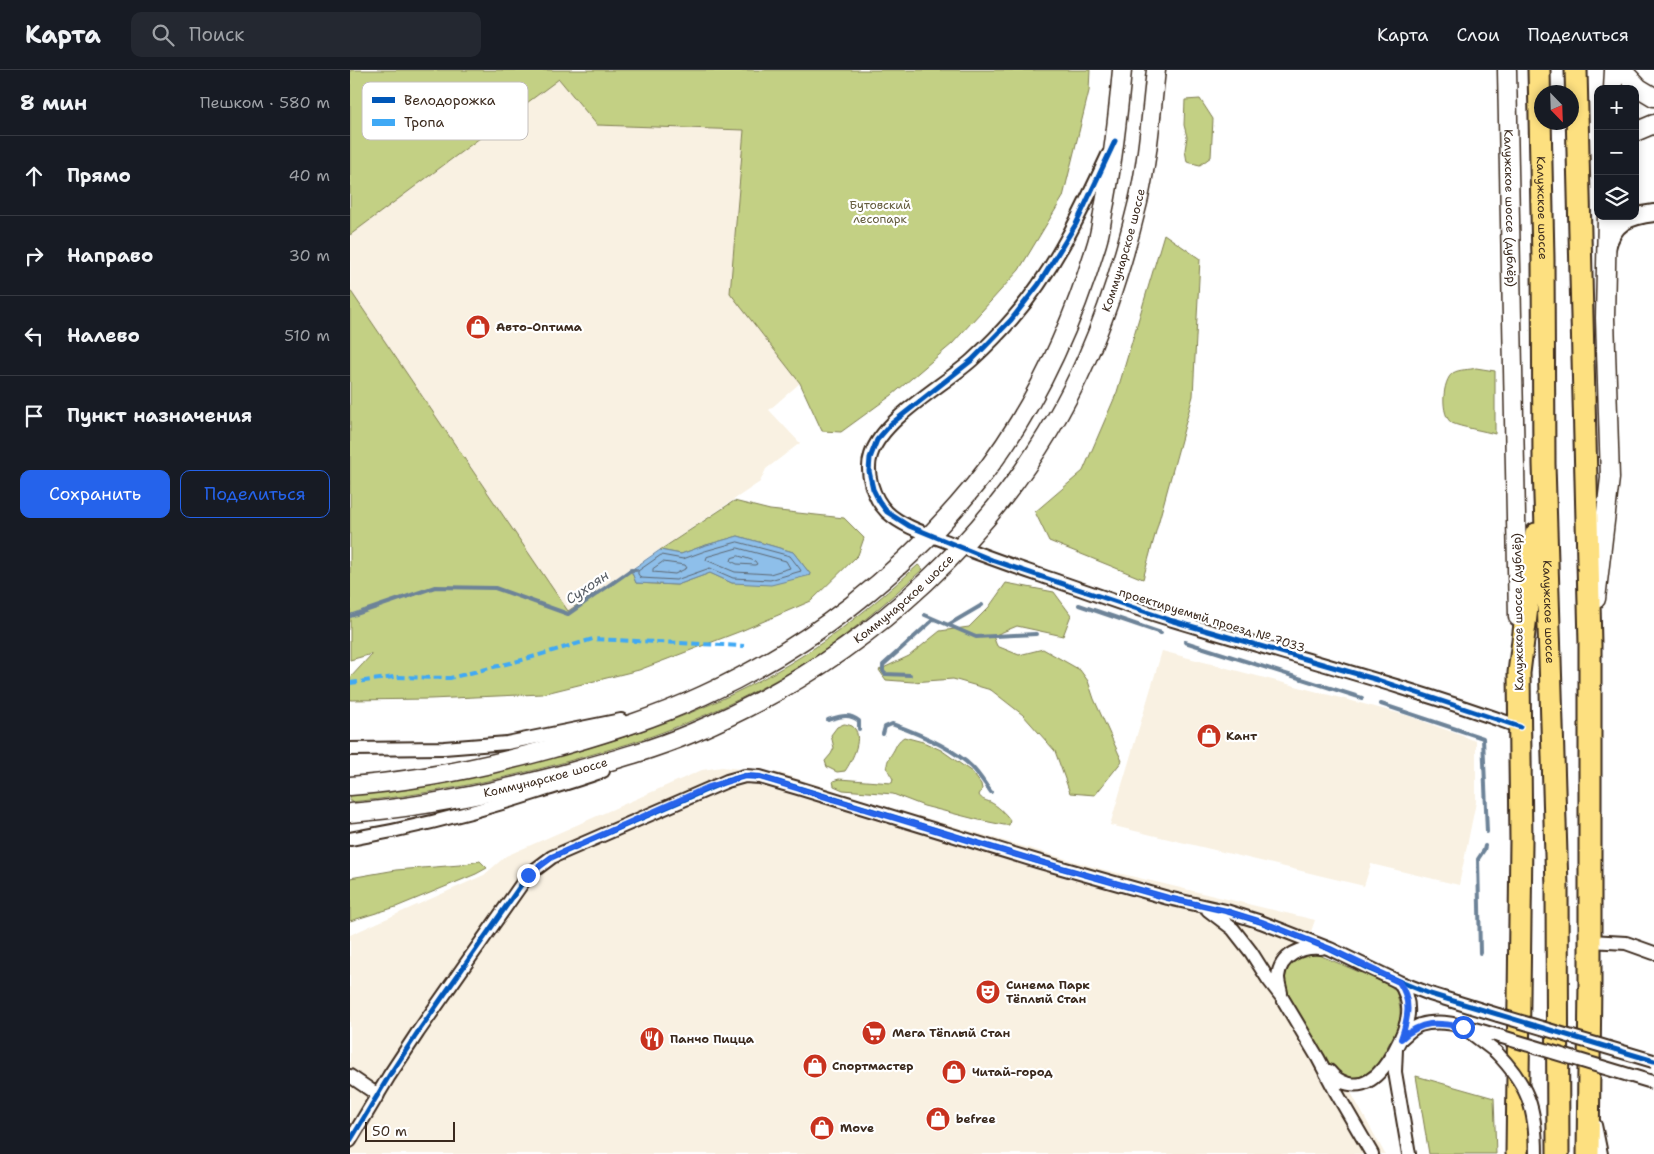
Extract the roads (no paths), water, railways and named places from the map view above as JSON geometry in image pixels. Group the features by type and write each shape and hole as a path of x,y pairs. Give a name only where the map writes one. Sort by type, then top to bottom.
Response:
{"highway":[{"name":"Калужское шоссе","path":"1539,70 1543,259 1544,464 1557,887 1558,1154"},
{"path":"1578,75 1590,644 1588,1094 1592,1152"},
{"path":"1519,673 1544,464"},
{"name":"Калужское шоссе (дублёр)","path":"1517,1154 1521,841 1519,673"}],"main road":[{"name":"Коммунарское шоссе","path":"350,786 459,771 518,758 597,736 670,709 703,696 785,652 825,626 875,587 930,535 971,490 1010,436 1037,390 1058,347 1078,298 1098,240 1111,172 1122,70"},
{"name":"Коммунарское шоссе","path":"350,813 380,811 525,784 611,761 688,734 754,704 798,680 844,649 894,610 935,573 961,547 993,509 1034,454 1062,406 1086,359 1122,263 1138,200 1150,130 1156,70"},
{"name":"Калужское шоссе (дублёр)","path":"1507,70 1519,673"},
{"path":"1613,85 1614,70"},
{"path":"1622,70 1639,88 1654,97"},
{"path":"1639,130 1654,124"},
{"path":"1590,644 1603,549 1610,478 1605,318 1607,220"}],"street":[{"name":"проектируемый проезд № 7033","path":"1115,141 1076,224 1039,284 1012,320 972,360 891,424 877,440 870,458 869,471 873,489 879,501 887,512 902,522 992,560 1173,620 1378,680 1520,727"},
{"path":"1606,253 1613,231 1620,224 1636,216 1654,213"},
{"path":"350,749 436,749 507,743 670,709"},
{"path":"350,839 412,827 511,801 588,776 688,734"},
{"path":"350,1141 418,1032 520,884 536,867 552,857 709,787 745,776 760,777 1037,861 1262,922 1330,949 1399,982 1430,994 1653,1061"},
{"path":"1201,906 1232,929 1252,952 1318,1058 1372,1154"},
{"path":"1590,942 1626,943 1654,953"},
{"path":"1281,996 1278,978 1283,962 1291,954 1302,949 1330,949"},
{"path":"1399,982 1407,1001 1408,1013 1406,1024 1398,1043 1395,1072 1409,1154"},
{"path":"1318,1058 1341,1083 1354,1084 1369,1081 1378,1074 1398,1043 1409,1031 1434,1022 1498,1036 1653,1082"},
{"path":"1463,1027 1496,1052 1511,1067 1522,1083 1530,1103 1536,1136 1536,1154"},
{"path":"350,1076 378,1095"}],"water":[{"path":"738,536 793,552 811,575 771,585 732,583 710,573 677,585 636,583 631,570 660,550 681,554"}],"waterway":[{"name":"Сухоян","path":"350,616 435,587 495,588 568,614 631,570 636,570"},
{"path":"948,625 982,605"},
{"path":"1079,605 1161,633"},
{"path":"925,615 976,637 1036,634"},
{"path":"910,675 885,674 883,665 934,619"},
{"path":"1185,642 1362,698"},
{"path":"1381,704 1483,738 1487,832"},
{"path":"828,720 843,716 855,718 859,721 859,729"},
{"path":"883,734 885,727 892,724 923,736 944,747 955,753 972,767 991,792"},
{"path":"1480,953 1478,859 1485,846"}],"place":[{"name":"Авто-Оптима","path":"478,327"},
{"name":"Кант","path":"1209,736"},
{"name":"Синема Парк Тёплый Стан","path":"988,992"},
{"name":"Мега Тёплый Cтан","path":"874,1033"},
{"name":"Панчо Пицца","path":"652,1039"},
{"name":"Спортмастер","path":"815,1066"},
{"name":"Читай-город","path":"954,1072"},
{"name":"befree","path":"938,1119"},
{"name":"Move","path":"822,1128"}],"park label":[{"name":"Бутовский лесопарк","path":"880,212"}]}
